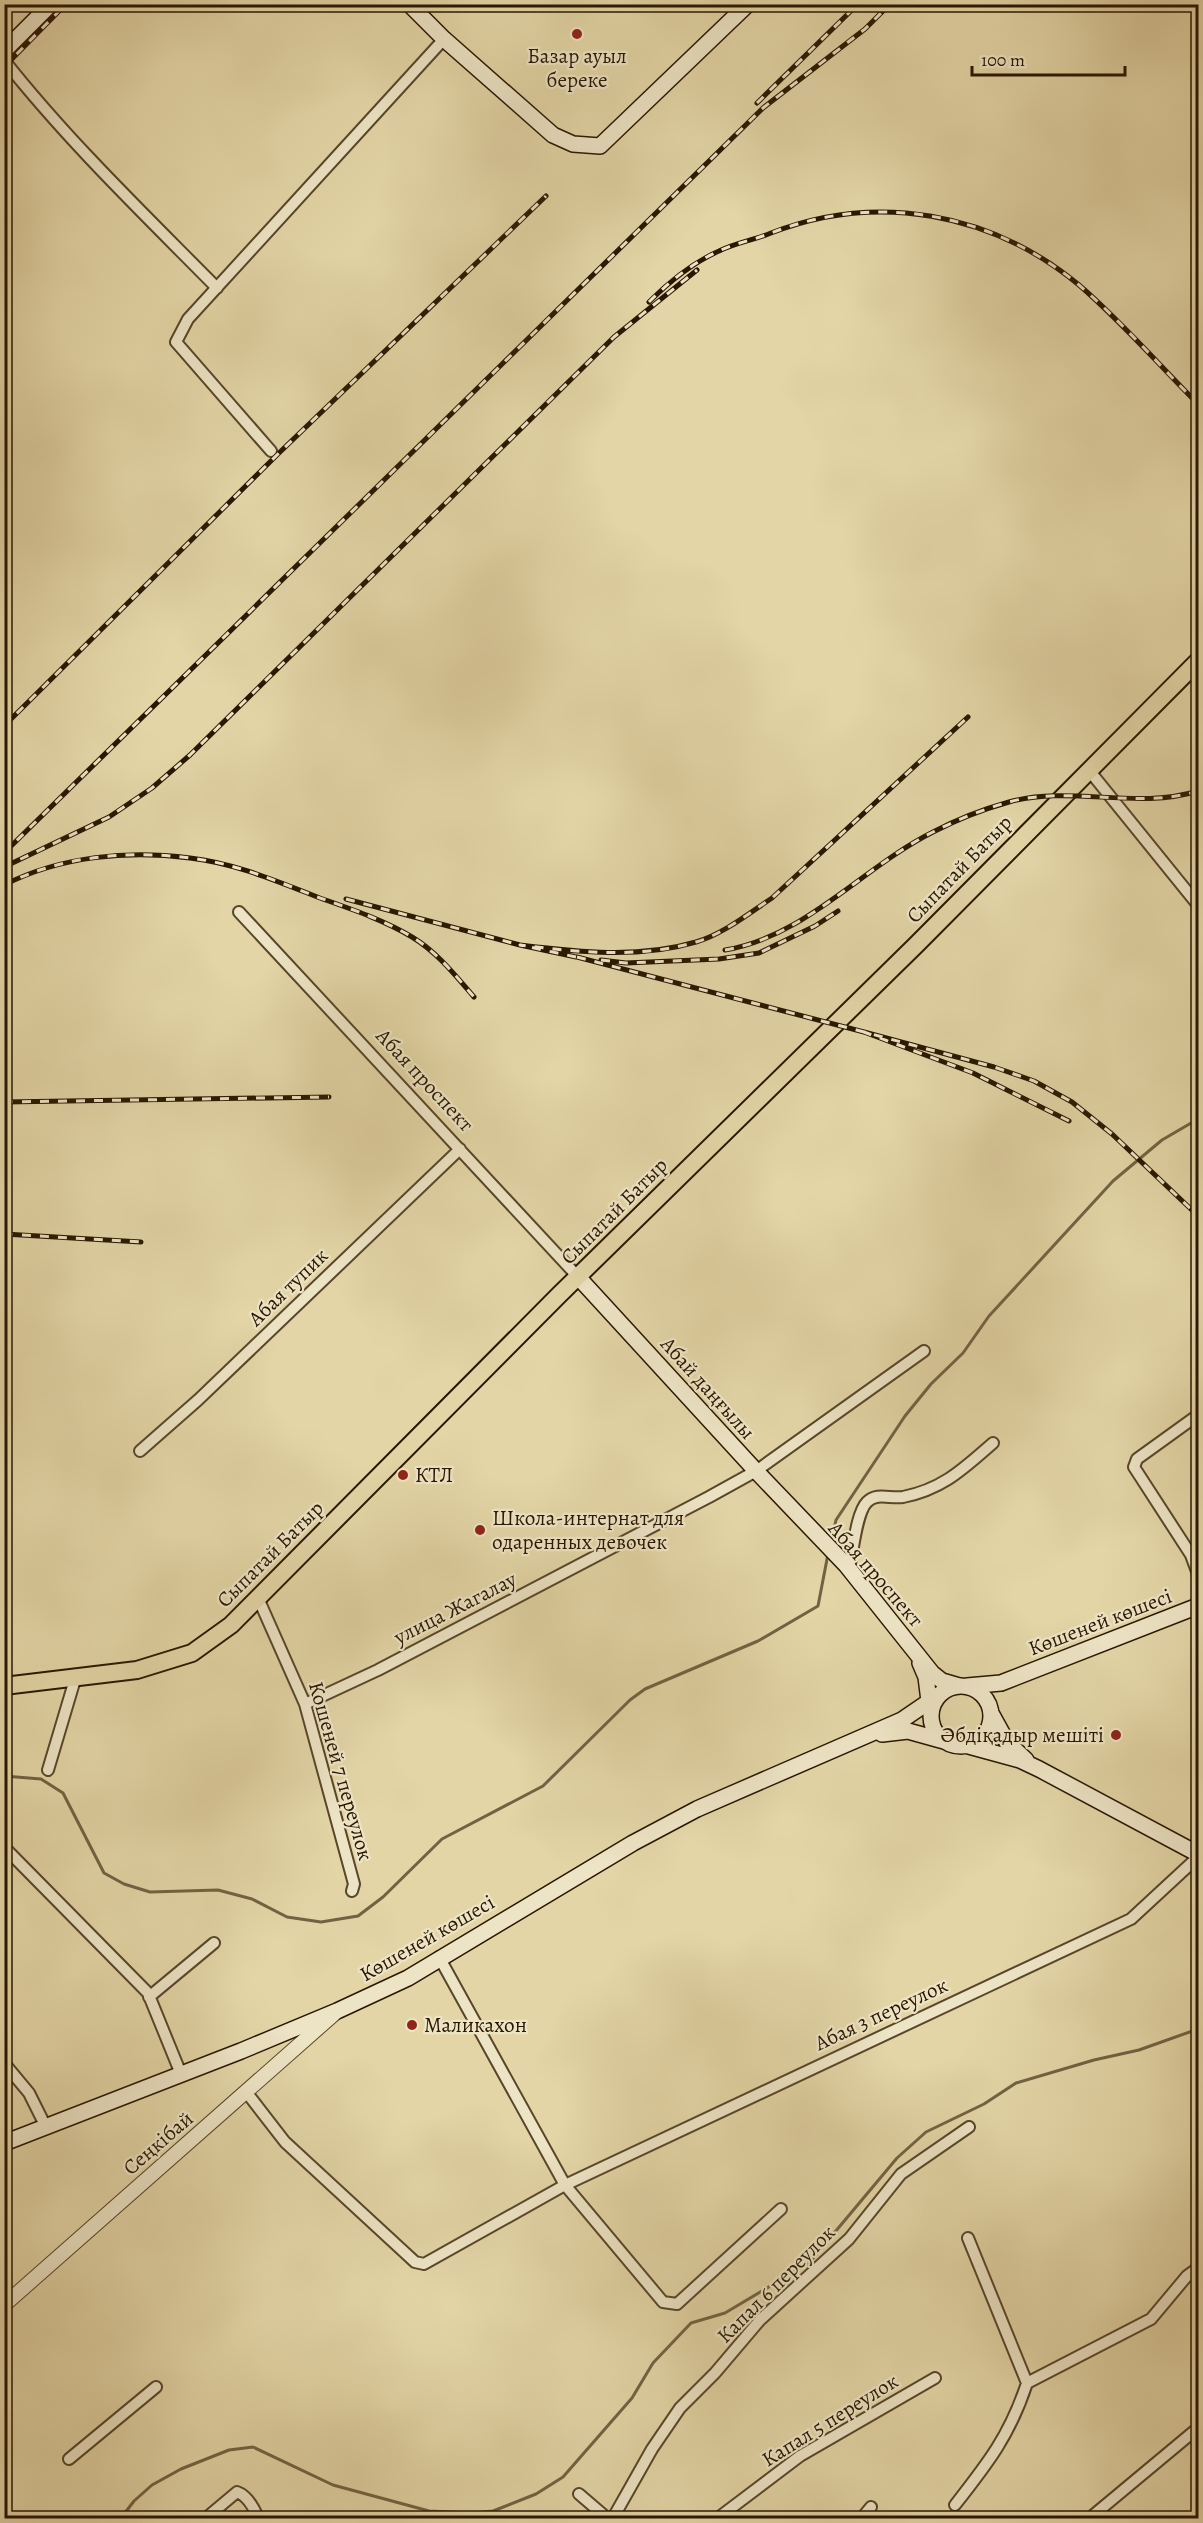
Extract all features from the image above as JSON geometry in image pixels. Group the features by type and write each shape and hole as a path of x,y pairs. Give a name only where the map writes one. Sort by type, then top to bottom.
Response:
{"main road":[{"path":"4,51 51,4"},
{"path":"409,4 444,39 553,135 573,144 600,146 748,4"},
{"name":"Сыпатай Батыр","path":"4,1686 137,1670 192,1653 231,1625 559,1295 579,1278 916,945 1088,769 1198,661"},
{"name":"Абай даңғылы","path":"579,1278 807,1527"},
{"name":"Абая проспект","path":"807,1527 847,1567 913,1650"},
{"name":"Көшеней көшесі","path":"963,1686 991,1685 1016,1677 1198,1606"},
{"path":"913,1650 942,1681 982,1694 1007,1742 1039,1769"},
{"path":"913,1650 926,1677 930,1708 938,1735 947,1742"},
{"path":"965,1745 982,1738 991,1722 991,1711 1000,1689 1016,1677"},
{"path":"856,1742 930,1708 943,1692 963,1686"},
{"path":"856,1742 884,1733 908,1731 1020,1760 1198,1855"},
{"name":"Көшеней көшесі","path":"4,2143 338,2011 408,1978 439,1957 633,1843 698,1809 856,1742"}],"street":[{"path":"271,451 176,342 188,319 444,39"},
{"path":"4,60 43,108 96,165 217,288"},
{"path":"1088,769 1198,904"},
{"name":"Абая проспект","path":"239,912 579,1278"},
{"name":"Абая тупик","path":"140,1450 198,1400 460,1149"},
{"name":"улица Жагалау","path":"305,1704 378,1670 756,1471 924,1351"},
{"path":"1198,1415 1137,1459 1134,1467 1191,1555 1198,1574"},
{"path":"847,1567 860,1514 867,1502 876,1497 902,1497 944,1484 993,1443"},
{"name":"Кошеней 7 переулок","path":"258,1598 305,1704 354,1884 352,1891"},
{"path":"48,1770 76,1676"},
{"path":"4,1847 149,1996 181,2074"},
{"name":"Абая 3 переулок","path":"247,2093 285,2142 415,2262 424,2264 565,2185 1131,1918 1198,1855"},
{"path":"149,1996 214,1943"},
{"path":"439,1957 565,2185 663,2302 677,2304 781,2209"},
{"name":"Сеңкібай","path":"4,2305 338,2011"},
{"path":"4,2063 29,2093 46,2127"},
{"name":"Капал 6 переулок","path":"613,2518 652,2449 680,2408 715,2373 760,2320 849,2238 901,2174 969,2127"},
{"path":"955,2505 995,2455 1018,2413 1028,2383 968,2238"},
{"path":"1028,2383 1151,2319 1187,2276 1198,2268"},
{"name":"Капал 5 переулок","path":"718,2518 800,2457 935,2378"},
{"path":"69,2459 156,2387"},
{"path":"1090,2518 1196,2434"},
{"path":"206,2518 237,2492 242,2494 254,2507 258,2518"},
{"path":"579,2494 607,2518"},
{"path":"862,2518 871,2507"}],"waterway":[{"path":"831,1542 836,1520 905,1416 931,1384 963,1353 989,1316 1113,1181 1162,1140 1198,1119"},
{"path":"4,1776 41,1779 63,1793 104,1873 124,1884 150,1892 218,1890 252,1899 287,1917 321,1922 358,1916 383,1897 442,1839 543,1786 630,1700 645,1689 758,1641 818,1606 828,1554"},
{"path":"121,2518 134,2501 152,2485 181,2469 229,2450 253,2447 333,2485 429,2511 473,2513 493,2511 536,2494 563,2477 632,2398 653,2363 691,2323 725,2313 809,2263 897,2158 926,2132 984,2104 1016,2083 1094,2060 1139,2050 1198,2029"}],"railway":[{"path":"4,67 66,4"},
{"path":"757,103 858,4"},
{"path":"4,853 763,108 865,29 890,4"},
{"path":"4,726 280,452 546,196"},
{"path":"649,302 682,273 709,256 731,246 811,220 851,214 891,212 931,216 971,226 1009,240 1045,260 1095,299 1198,404"},
{"path":"4,867 109,817 152,788 190,755 614,337 697,270"},
{"path":"576,957 520,945 586,952 652,951 696,942 716,934 772,898 968,717"},
{"path":"725,950 754,943 781,931 808,916 907,847 951,823 990,808 1032,797 1151,798 1198,791"},
{"path":"4,885 48,867 119,855 167,856 224,864 273,880 390,925 421,943 438,957 474,997"},
{"path":"346,899 520,945"},
{"path":"601,960 626,963 719,959 759,953 815,926 838,911"},
{"path":"577,957 864,1032"},
{"path":"1069,1121 973,1073 864,1032 994,1067 1034,1081 1072,1102 1112,1134 1195,1213"},
{"path":"4,1102 329,1097"},
{"path":"4,1234 141,1242"}],"place":[{"name":"Базар ауыл береке","path":"577,34"},
{"name":"КТЛ","path":"403,1475"},
{"name":"Школа-интернат для одаренных девочек","path":"480,1530"},
{"name":"Әбдіқадыр мешіті","path":"1116,1735"},
{"name":"Маликахон","path":"412,2025"}]}
